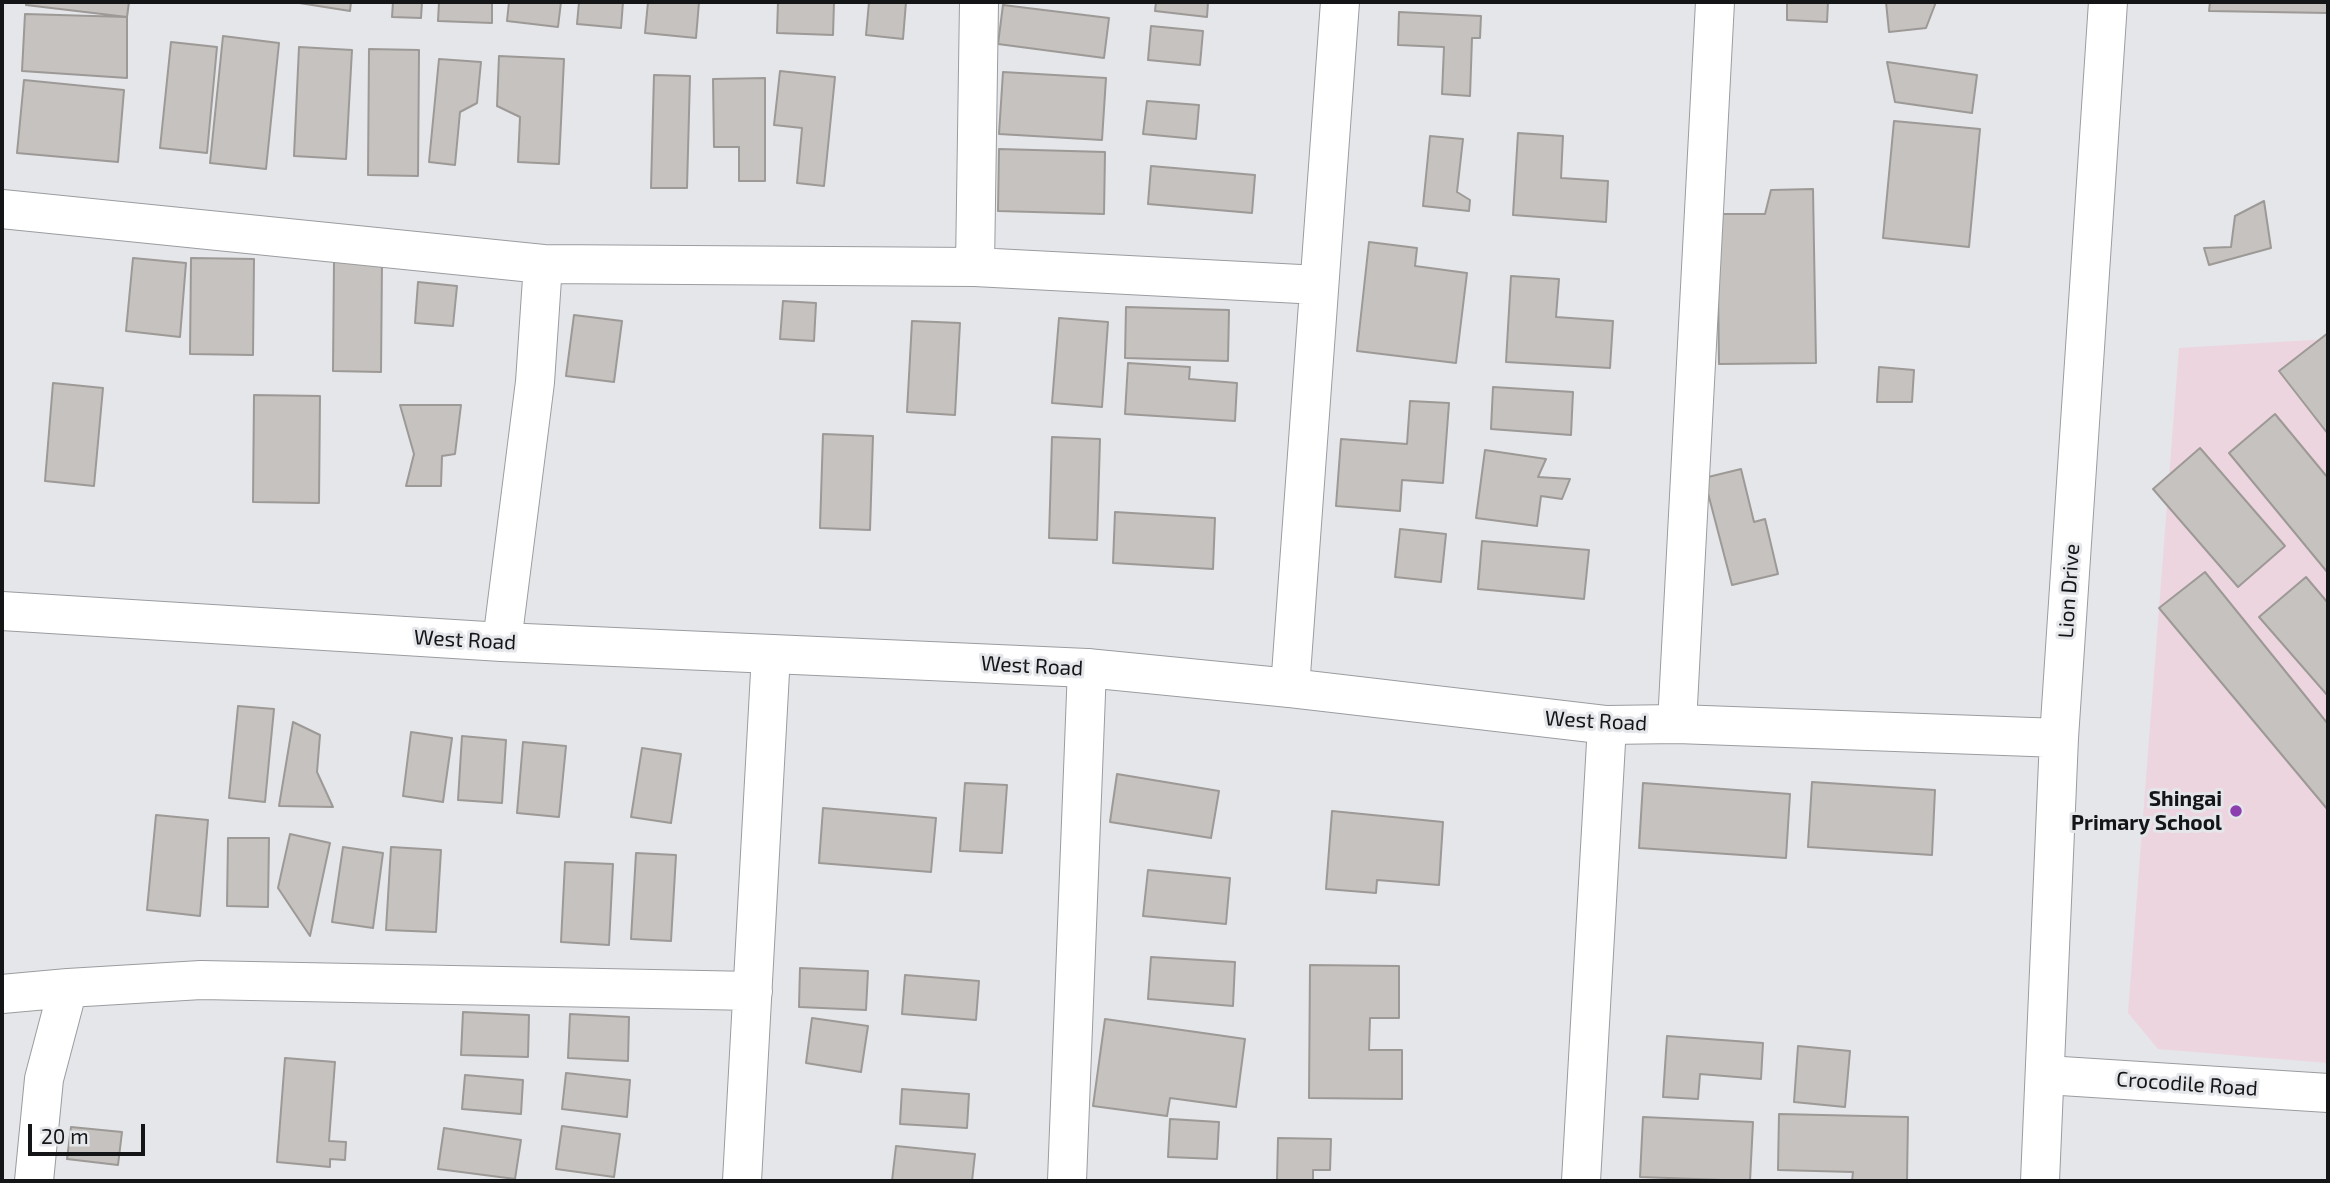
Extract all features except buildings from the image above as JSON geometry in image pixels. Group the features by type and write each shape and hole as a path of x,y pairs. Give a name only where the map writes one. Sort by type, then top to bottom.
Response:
{"street":[{"path":"975,267 979,2"},
{"path":"1290,688 1340,2"},
{"path":"1677,724 1715,2"},
{"name":"Lion Drive","path":"2040,1181 2059,738 2108,2"},
{"path":"2,209 543,264 975,267 1319,285"},
{"path":"502,642 535,382 543,264"},
{"name":"West Road","path":"2,611 502,642 1087,668 1290,688 1607,726 1677,724 2059,738"},
{"path":"742,1181 771,654"},
{"path":"1067,1181 1087,668"},
{"path":"1581,1181 1607,726"},
{"path":"2,994 201,980 753,991"},
{"path":"34,1181 44,1079 68,988"},
{"name":"Crocodile Road","path":"2046,1075 2328,1093"}],"shaded area":[{"name":"Shingai Primary School","path":"2328,339 2328,1063 2158,1049 2128,1013 2179,348"}],"place":[{"name":"Shingai Primary School","path":"2236,811"}]}
